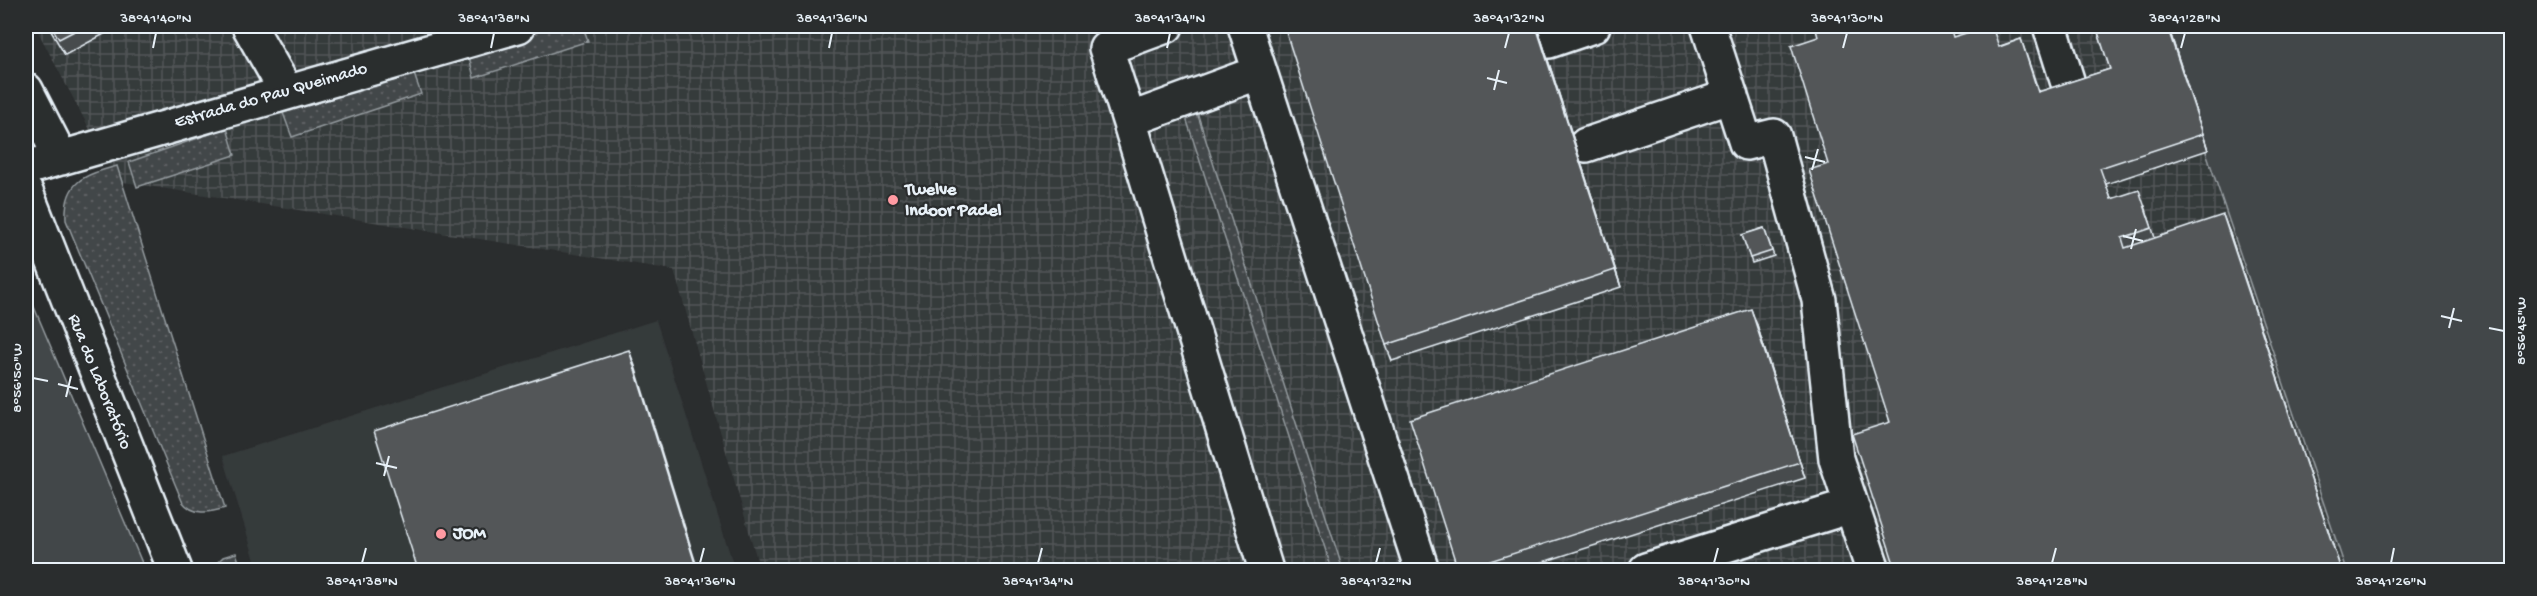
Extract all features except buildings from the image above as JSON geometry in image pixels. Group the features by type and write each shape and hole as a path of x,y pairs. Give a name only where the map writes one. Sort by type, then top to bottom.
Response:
{"street":[{"path":"249,26 286,91"},
{"name":"Estrada do Pau Queimado","path":"26,168 286,91 518,26"},
{"path":"1166,26 1106,48 1266,570"},
{"path":"1245,26 1422,570"},
{"path":"1549,41 1593,26"},
{"path":"1708,26 1746,143 1774,136 1819,300 1836,459 1873,570"},
{"path":"2050,26 2067,80"},
{"path":"1129,120 1260,72"},
{"path":"26,90 61,158"},
{"path":"1586,145 1731,96"},
{"name":"Rua do Laboratório","path":"26,192 45,246 175,570"},
{"path":"1646,570 1851,506"}],"shaded area":[{"path":"35,26 2511,26 2511,570 760,570 674,270 117,181"},
{"path":"554,26 583,26 588,41 474,78 468,52"},
{"path":"2164,26 2511,26 2511,570 2346,570"},
{"path":"413,71 421,94 292,137 283,113"},
{"path":"1195,106 1343,570 1332,570 1187,121 1189,110"},
{"path":"227,128 235,155 137,187 129,162"},
{"path":"117,166 225,508 202,512 191,509 182,501 66,220 68,196 78,182 95,173"},
{"path":"26,288 145,570 26,570"},
{"path":"656,320 735,570 258,570 223,456"},
{"path":"236,553 242,570 218,570 217,563 223,557"}],"place":[{"name":"Twelve Indoor Padel","path":"893,200"},
{"name":"JOM","path":"441,534"}]}
